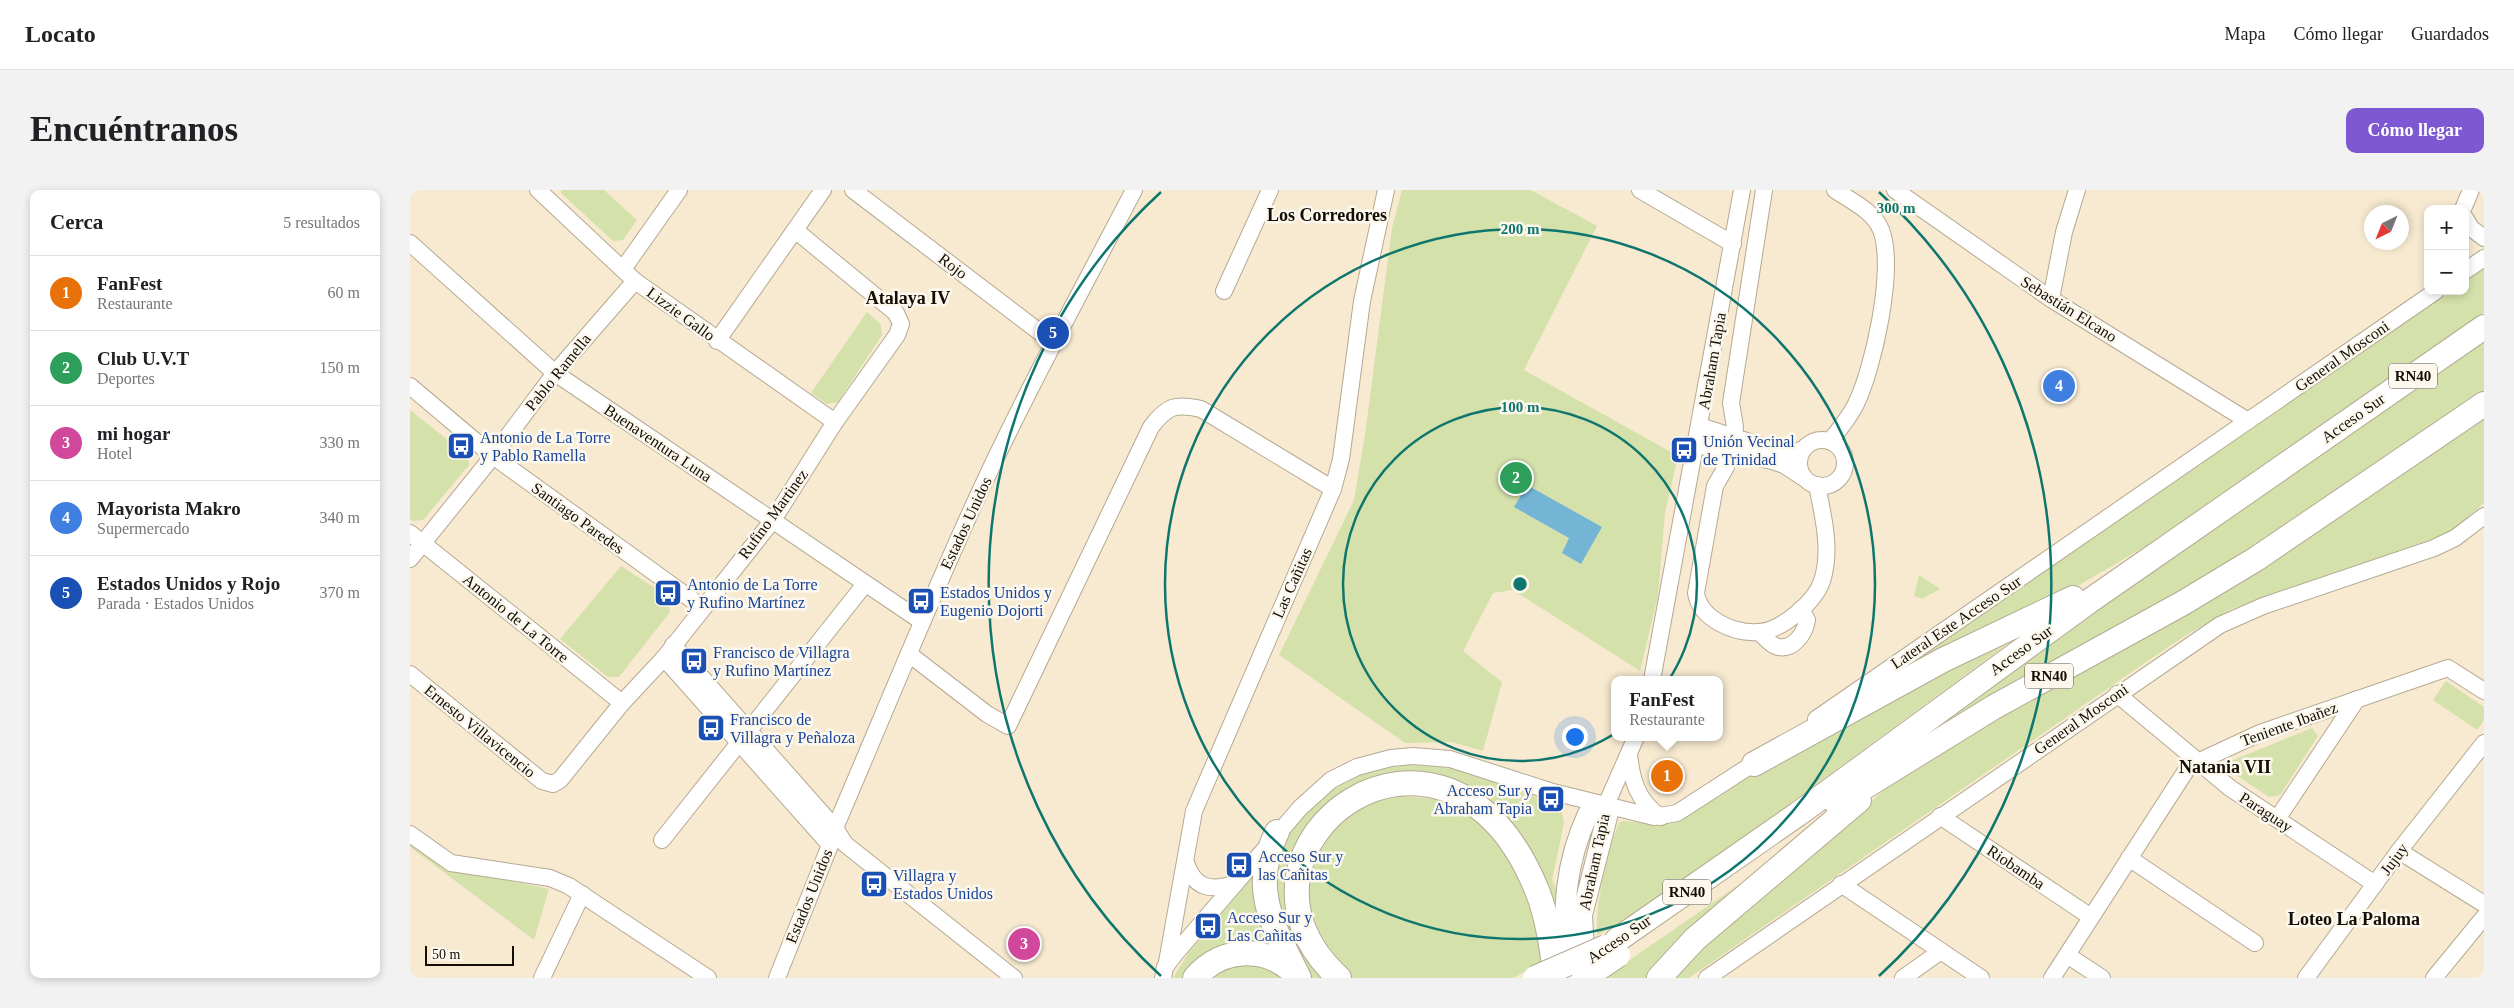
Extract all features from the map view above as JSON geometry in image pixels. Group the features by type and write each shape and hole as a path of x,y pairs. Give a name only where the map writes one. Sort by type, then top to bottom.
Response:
{"highway":[{"name":"Acceso Sur","path":"1585,978 1614,947 2007,660 2148,559 2484,327"},
{"name":"Acceso Sur","path":"1563,978 1914,756 2007,700 2183,603 2256,559 2484,404"},
{"path":"1754,764 1943,660 2148,559"},
{"path":"1659,978 1695,939 1725,912 1914,756"},
{"path":"1339,978 1314,950 1302,920 1298,886 1305,854 1322,824 1348,801 1376,787 1407,782 1431,785 1462,796 1486,814 1510,840 1526,867 1538,895 1556,978"},
{"path":"1277,832 1266,864 1266,905 1273,928 1299,978"},
{"path":"1535,978 1614,947"},
{"path":"1195,978 1208,965 1219,959 1241,953 1254,953 1272,958 1284,965 1299,978"}],"main road":[{"name":"Abraham Tapia","path":"1563,978 1563,922 1566,880 1588,814 1606,805 1608,813 1582,915 1585,978"},
{"path":"1582,915 1580,878 1590,834 1591,824 1588,814"}],"street":[{"name":"Lizzie Gallo","path":"540,190 635,280 718,341 835,422"},
{"path":"622,269 679,190"},
{"path":"718,341 823,190"},
{"name":"Rojo","path":"852,190 1054,343"},
{"name":"Estados Unidos","path":"777,978 838,844 835,828 909,654 921,621 982,485 1134,190"},
{"path":"1224,290 1270,190"},
{"name":"Las Cañitas","path":"1164,972 1186,863 1194,811 1333,489 1340,459 1362,301 1386,190"},
{"path":"1640,190 1733,244"},
{"name":"Abraham Tapia","path":"1653,676 1742,190"},
{"path":"1764,190 1731,404 1735,427 1726,467 1714,486 1696,593 1697,602 1702,610 1727,626 1759,632 1769,630 1792,617 1809,602 1818,588 1826,565 1826,539 1811,482 1799,464 1803,449"},
{"path":"1830,441 1848,419 1861,392 1877,336 1885,274 1883,241 1876,222 1869,213 1836,190"},
{"name":"Sebastián Elcano","path":"1894,190 2051,299 2248,421"},
{"path":"2051,299 2064,232 2078,190"},
{"path":"2465,205 2471,190"},
{"path":"2469,225 2484,238"},
{"name":"Rufino Martinez","path":"553,784 560,780 622,703 668,651 773,520 835,422 897,335 900,324 896,314 795,230"},
{"name":"Buenaventura Luna","path":"410,244 555,373 921,621"},
{"path":"2469,268 2484,258"},
{"name":"Pablo Ramella","path":"410,560 493,456 555,373 635,280"},
{"name":"General Mosconi","path":"2248,421 2429,295"},
{"name":"Santiago Paredes","path":"410,386 493,456 702,607"},
{"path":"909,654 986,714 1008,726 1151,427 1159,416 1171,407 1184,405 1200,409 1333,489"},
{"name":"Lateral Este Acceso Sur","path":"1164,972 1277,832 1331,780 1357,767 1391,758 1413,756 1450,759 1635,814 1661,817 1678,812 1754,764 1918,648 2248,421"},
{"path":"1696,445 1732,444 1792,454 1815,440 1830,441 1842,450 1845,458 1843,473 1832,484 1811,482 1784,465 1732,444 1700,426"},
{"name":"General Mosconi","path":"1707,978 2117,694 2230,620 2262,606 2434,548 2480,526"},
{"name":"Antonio de La Torre","path":"410,533 622,703"},
{"path":"662,840 865,584"},
{"path":"1759,632 1772,644 1779,647 1798,640 1806,631 1808,620 1801,609"},
{"path":"668,651 838,844 1014,978"},
{"name":"Teniente Ibañez","path":"2052,978 2188,766 2260,733 2448,668 2484,691"},
{"name":"Ernesto Villavicencio","path":"410,674 542,781 553,784"},
{"name":"Paraguay","path":"2117,694 2230,788 2375,884"},
{"path":"2277,819 2357,699"},
{"path":"743,736 835,828"},
{"name":"Abraham Tapia","path":"1606,805 1635,741"},
{"name":"Jujuy","path":"2306,978 2399,851 2484,743"},
{"path":"1630,755 1632,778 1639,794 1651,811 1661,817"},
{"path":"1573,796 1588,814"},
{"name":"Riobamba","path":"1940,816 2091,917"},
{"path":"410,834 451,863 550,878 569,886 708,978"},
{"path":"2399,851 2484,904"},
{"path":"2129,858 2254,943"},
{"path":"1186,863 1192,877 1201,885 1215,888 1235,884"},
{"path":"1841,884 1981,978"},
{"path":"542,978 582,894"},
{"path":"2434,978 2484,917"},
{"path":"1903,978 1941,951"},
{"path":"2067,954 2102,978"}],"green space":[{"path":"561,190 604,190 637,220 623,240 613,241 561,193"},
{"path":"1402,190 1531,190 1597,226 1524,370 1678,456 1665,513 1658,596 1640,671 1513,590 1493,593 1463,651 1502,682 1483,751 1452,742 1405,743 1279,655 1354,500 1365,435 1392,228"},
{"path":"2484,268 2484,313 2146,546 2057,598 1875,687 2444,295 2469,295 2469,278"},
{"path":"867,312 881,325 882,335 838,402 827,404 811,393"},
{"path":"2484,340 2484,391 2219,569 1890,756 1964,702"},
{"path":"410,410 468,456 469,465 423,520 412,521 410,519"},
{"path":"2484,419 2484,503 2451,531 2232,609 2188,634 1689,978 1666,978 1883,791 2001,717 2174,622 2248,578"},
{"path":"621,566 667,596 670,612 619,677 608,677 560,639"},
{"path":"1919,575 1940,589 1922,599 1914,596"},
{"path":"2033,625 1777,813 1617,925 1597,935 1598,909 1603,878 1610,848 1619,823 1623,821 1654,824 1811,737"},
{"path":"2446,681 2484,707 2484,720 2477,730 2433,700"},
{"path":"2312,728 2318,736 2280,795 2269,797 2230,771 2231,761"},
{"path":"1408,765 1451,768 1529,794 1561,809 1564,823 1552,880 1557,891 1555,924 1492,813 1382,781 1296,869 1333,978 1305,978 1271,905 1283,835 1330,792 1350,779 1377,769"},
{"path":"1375,794 1460,801 1524,873 1547,961 1513,978 1351,978 1336,965 1306,907 1314,849"},
{"path":"410,843 448,868 549,889 534,940 410,847"},
{"path":"1786,852 1653,978 1605,978 1618,968"},
{"path":"1255,874 1268,929 1271,952 1187,978 1173,978 1189,952"},
{"path":"1241,959 1291,978 1205,978"}],"water":[{"path":"1527,485 1602,527 1581,564 1562,553 1569,538 1514,507"}],"place":[{"name":"Estados Unidos y Rojo","path":"1053,333"},
{"name":"Mayorista Makro","path":"2059,386"},
{"name":"Antonio de La Torre y Pablo Ramella","path":"461,446"},
{"name":"Unión Vecinal de Trinidad","path":"1684,450"},
{"name":"Club U.V.T","path":"1516,478"},
{"name":"Antonio de La Torre y Rufino Martínez","path":"668,593"},
{"name":"Estados Unidos y Eugenio Dojorti","path":"921,601"},
{"name":"Francisco de Villagra y Rufino Martínez","path":"694,661"},
{"name":"Francisco de Villagra y Peñaloza","path":"711,728"},
{"name":"FanFest","path":"1667,776"},
{"name":"Acceso Sur y Abraham Tapia","path":"1551,799"},
{"name":"Acceso Sur y las Cañitas","path":"1239,865"},
{"name":"Villagra y Estados Unidos","path":"874,884"},
{"name":"Acceso Sur y Las Cañitas","path":"1208,926"},
{"name":"mi hogar","path":"1024,944"}],"district":[{"name":"Los Corredores","path":"1327,215"},
{"name":"Atalaya IV","path":"908,298"},
{"name":"Natania VII","path":"2225,767"},
{"name":"Loteo La Paloma","path":"2354,919"}]}
